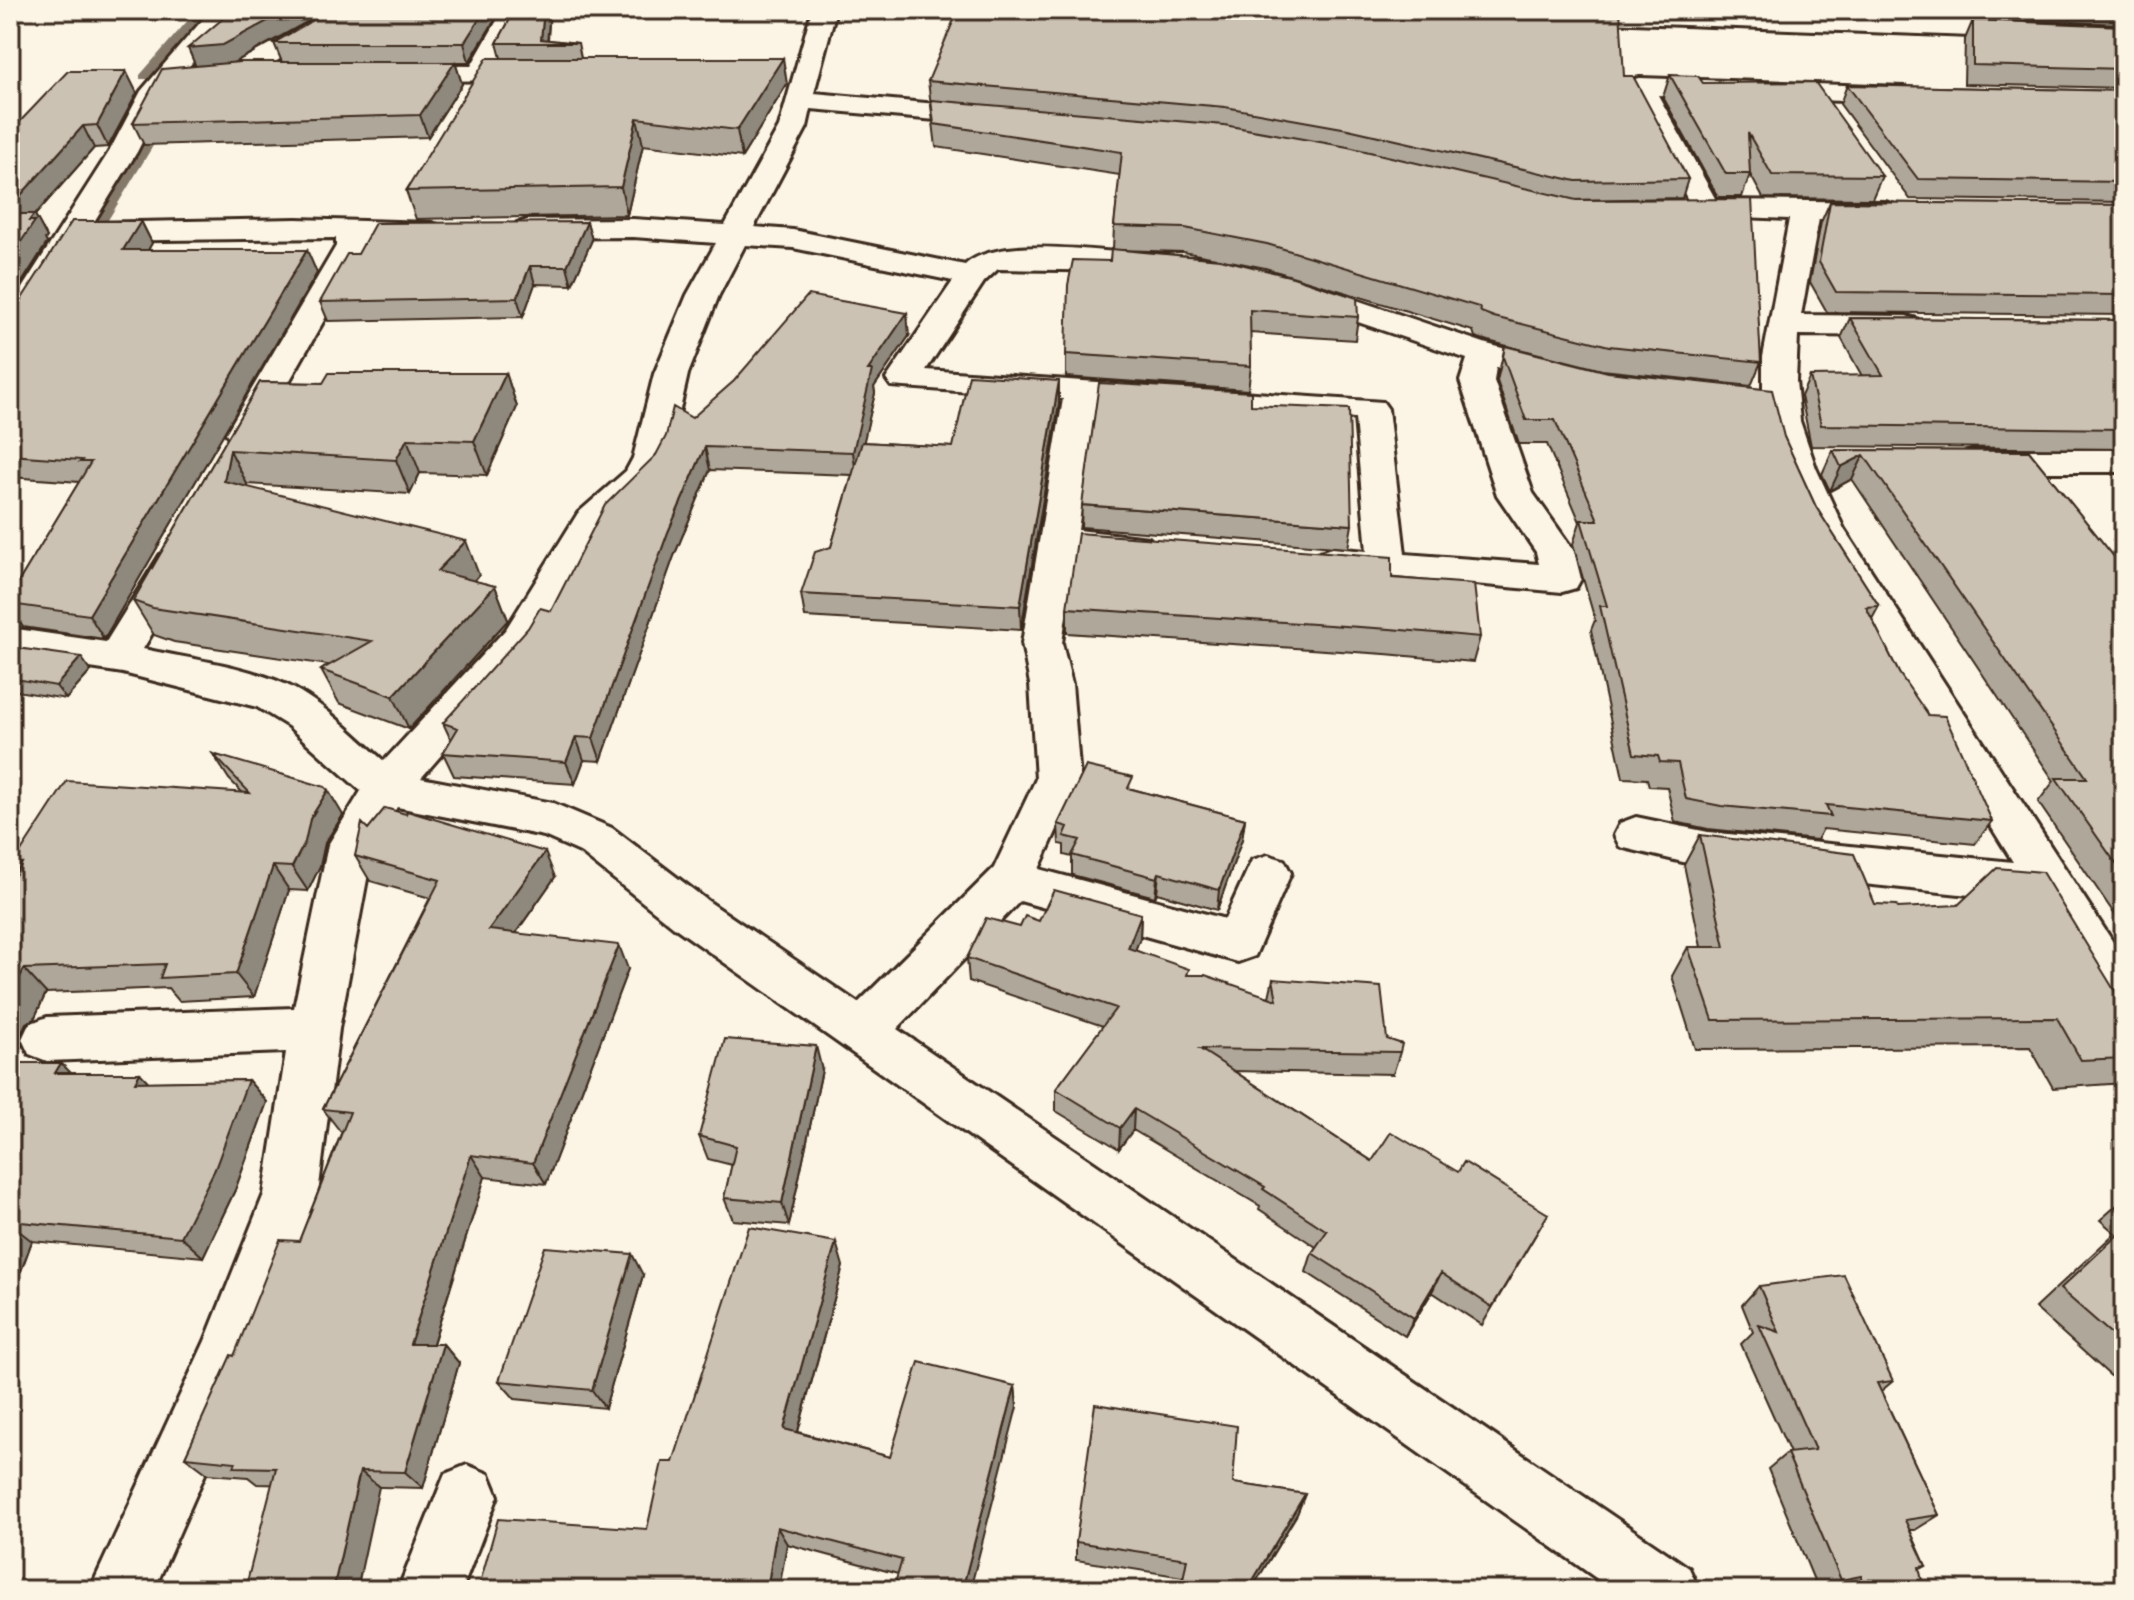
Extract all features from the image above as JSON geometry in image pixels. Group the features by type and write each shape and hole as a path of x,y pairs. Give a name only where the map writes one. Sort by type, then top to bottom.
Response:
{"street":[{"path":"11,330 123,152 154,91 224,10"},
{"path":"237,73 351,10"},
{"path":"478,81 515,10"},
{"path":"122,1590 227,1358 291,1194 314,1029 351,845 386,788 520,639 591,522 641,477 651,458 671,374 703,295 786,145 824,10"},
{"path":"1477,10 1781,20 1863,17 2124,34"},
{"path":"1781,20 1813,90 1832,115"},
{"path":"164,81 237,73 293,73"},
{"path":"370,73 478,81 569,74"},
{"path":"774,73 802,86 1024,120"},
{"path":"1706,209 1640,86 1813,90 1931,97"},
{"path":"1676,210 1806,210 1899,203"},
{"path":"1806,210 1768,401 1810,460 1826,530 2124,1000"},
{"path":"75,232 296,228 352,231 397,220 463,231"},
{"path":"504,230 633,228 793,239 972,276"},
{"path":"229,460 351,246 352,231"},
{"path":"1161,262 1006,258 988,261 972,276 903,379 1371,409 1387,565"},
{"path":"1267,282 1355,308 1487,354 1587,380"},
{"path":"1784,325 1939,326"},
{"path":"1293,558 1562,579 1555,551 1515,495 1477,381 1479,366 1487,354"},
{"path":"863,1031 1011,880 1058,779 1051,684 1042,643 1081,391"},
{"path":"1949,460 2124,461"},
{"path":"2026,461 2055,498"},
{"path":"117,658 186,541"},
{"path":"1058,541 1168,549"},
{"path":"10,642 117,658 241,685 272,696 303,715 386,788 553,820 596,840 691,914 1667,1590"},
{"path":"1636,835 1708,850 2051,884"},
{"path":"1011,880 1238,942 1268,873"},
{"path":"47,1039 314,1029"},
{"path":"430,1590 467,1496"}],"building":[{"path":"233,10 288,10 223,45 188,48"},
{"path":"330,10 485,10 464,43 274,43"},
{"path":"515,10 544,10 541,39 578,43 497,43"},
{"path":"958,10 1620,10 1624,76 1633,76 1688,179 1576,181 1348,129 1225,107 928,81"},
{"path":"1973,20 2124,26 2124,69 1973,65"},
{"path":"487,58 783,58 737,130 637,118 621,187 406,191"},
{"path":"240,62 455,62 420,115 133,123 162,69"},
{"path":"68,71 126,71 97,125 83,126 10,207 10,132"},
{"path":"1670,75 1698,76 1703,83 1815,82 1882,176 1772,175 1748,133 1750,174 1726,174"},
{"path":"1847,85 2124,91 2124,182 1918,179"},
{"path":"931,100 1224,125 1348,147 1576,200 1752,199 1761,362 1609,346 1494,317 1481,312 1479,307 1267,244 1185,228 1114,226 1122,152 934,124"},
{"path":"1830,202 2124,205 2124,295 1836,292 1819,262"},
{"path":"10,214 34,214 29,221 35,221 10,258"},
{"path":"72,221 141,221 123,250 307,250 89,615 10,604 10,596 91,462 10,455 10,317"},
{"path":"587,222 567,266 530,266 517,298 320,302 347,254 358,254 375,223"},
{"path":"1111,249 1220,259 1293,277 1357,298 1358,317 1250,310 1251,366 1066,354 1068,285 1073,260 1110,261"},
{"path":"808,295 907,313 868,370 872,370 853,452 705,447 668,532 593,738 576,737 566,762 443,753 458,728 443,723 528,628 540,608 551,611 605,505 656,455 666,436 673,407 692,418 734,381"},
{"path":"1850,318 2124,320 2124,429 1821,425 1810,376 1883,375"},
{"path":"1505,346 1608,372 1772,390 1784,437 1816,507 1879,606 1866,607 1899,673 1928,715 1945,716 1992,821 1826,805 1831,816 1721,806 1686,799 1678,763 1660,762 1658,756 1634,754 1600,606 1607,606 1581,520 1598,520 1555,420 1526,420 1503,357"},
{"path":"329,373 506,373 474,441 407,439 396,460 230,450 224,481 466,541 437,571 495,586 393,696 321,670 372,641 153,608 133,601 260,382 323,383"},
{"path":"969,375 1059,381 1020,606 801,594 815,552 831,547 862,442 953,447"},
{"path":"1099,383 1251,392 1251,405 1349,409 1352,525 1082,505"},
{"path":"1833,450 2029,451 2124,569 2124,875 2056,778 2087,778 1864,455 1841,467"},
{"path":"1078,533 1392,557 1392,578 1474,584 1480,637 1067,608"},
{"path":"10,647 81,657 56,686 10,678"},
{"path":"213,754 328,790 310,819 305,842 292,867 273,866 236,974 160,978 165,964 24,969 10,996 10,884 22,863 13,864 67,781 250,793"},
{"path":"1086,766 1133,777 1128,788 1245,819 1219,890 1159,873 1157,878 1072,855 1080,840 1064,836 1068,827 1058,824"},
{"path":"385,808 406,814 407,811 545,852 489,930 619,945 533,1163 471,1155 410,1344 443,1344 405,1472 360,1471 333,1590 245,1590 276,1468 234,1467 236,1462 185,1457 231,1355 234,1356 280,1240 299,1241 350,1112 323,1109 440,880 355,856 362,823 368,829"},
{"path":"1700,835 1854,854 1875,904 1896,905 1898,908 1958,905 1997,868 2042,872 2124,1006 2124,1058 2081,1060 2057,1018 1713,1020 1688,947 1725,947"},
{"path":"1054,890 1141,914 1128,948 1189,969 1187,975 1205,975 1277,1000 1273,979 1381,987 1387,1039 1402,1044 1400,1052 1200,1049 1372,1161 1391,1132 1458,1172 1464,1162 1548,1214 1492,1307 1441,1273 1414,1318 1312,1253 1327,1231 1263,1189 1265,1187 1134,1109 1120,1128 1056,1089 1116,1008 967,958 986,918 1020,927 1025,916 1039,921"},
{"path":"725,1039 816,1046 782,1203 724,1198 736,1146 699,1136"},
{"path":"10,1063 61,1063 55,1073 140,1073 135,1082 248,1080 215,1169 181,1237 10,1221"},
{"path":"749,1227 836,1242 784,1429 890,1457 919,1362 1015,1386 962,1590 893,1590 902,1560 777,1527 767,1590 478,1590 498,1519 647,1529 662,1462 673,1462"},
{"path":"2124,1229 2124,1345 2060,1289"},
{"path":"545,1247 632,1254 592,1390 499,1381"},
{"path":"1844,1275 1893,1381 1877,1383 1939,1515 1905,1520 1926,1566 1919,1567 1924,1590 1863,1590 1861,1576 1841,1580 1787,1453 1815,1450 1759,1325 1779,1332 1759,1286"},
{"path":"1095,1404 1237,1426 1233,1483 1305,1494 1247,1590 1181,1590 1187,1559 1076,1542"}],"waterway":[{"path":"144,77 202,10"},
{"path":"102,220 159,126"}]}
